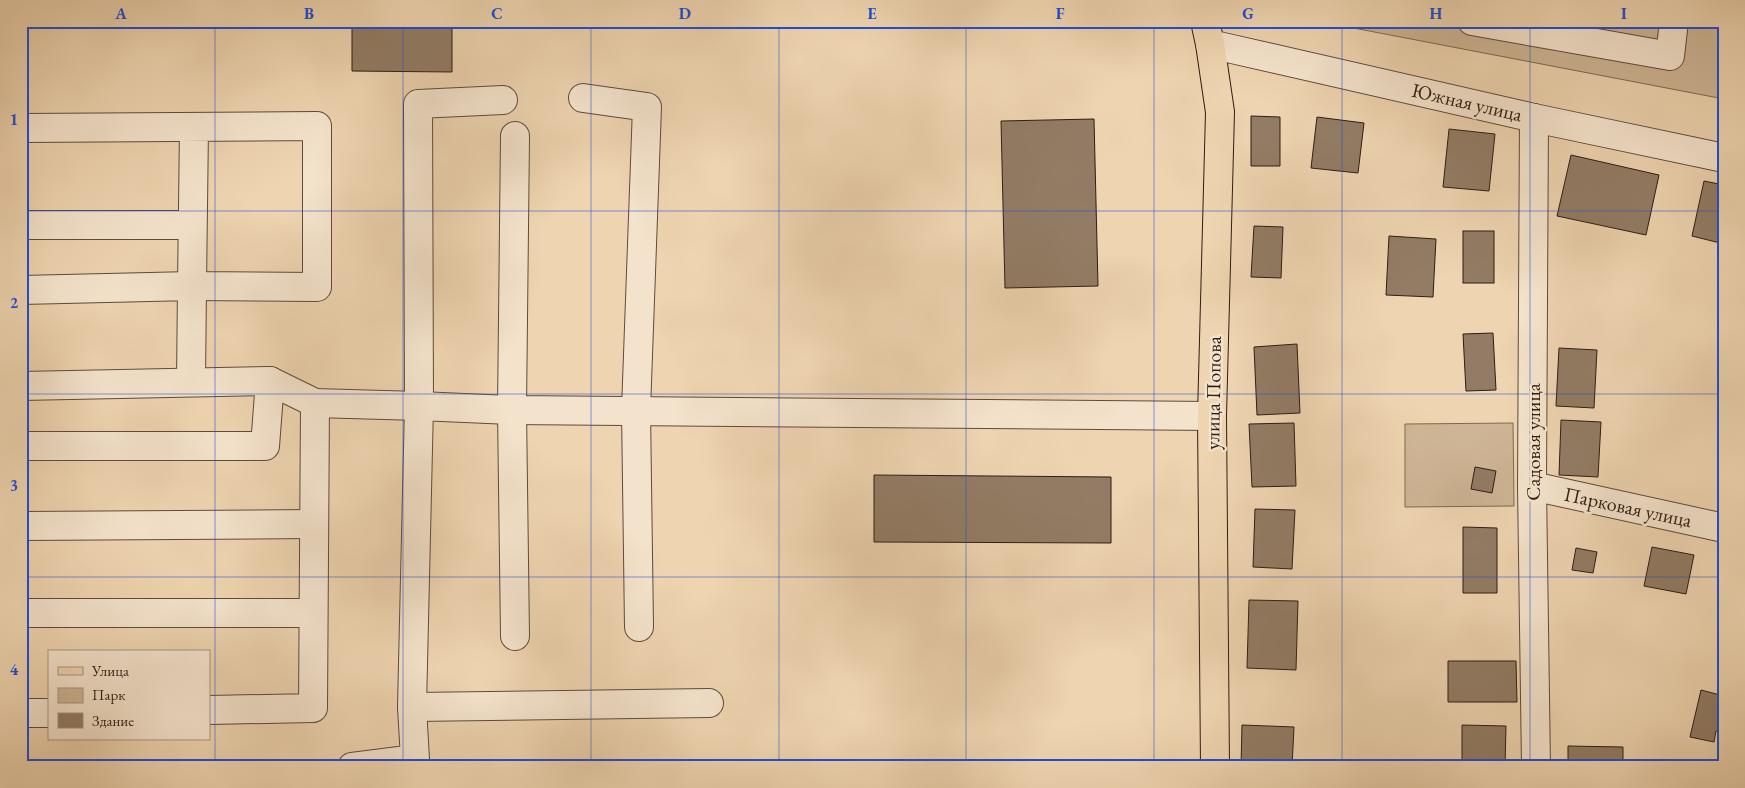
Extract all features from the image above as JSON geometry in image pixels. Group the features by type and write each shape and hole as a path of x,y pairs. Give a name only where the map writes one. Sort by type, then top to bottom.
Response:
{"main road":[{"name":"улица Попова","path":"1208,32 1220,112 1212,416 1215,767"}],"street":[{"path":"1472,21 1670,56 1674,21"},
{"name":"Южная улица","path":"1208,32 1534,118 1724,158"},
{"path":"583,98 648,107 636,410 638,627"},
{"path":"352,767 415,759 412,707 419,406 418,104 503,100"},
{"name":"Садовая улица","path":"1534,118 1532,486 1536,767"},
{"path":"21,128 317,126 317,287 192,286 21,290"},
{"path":"191,382 194,127"},
{"path":"515,136 512,410 515,636"},
{"path":"21,225 192,225"},
{"path":"21,386 270,382 315,403 512,410 1212,416"},
{"path":"21,446 265,446 270,382"},
{"path":"210,710 312,708 315,403"},
{"name":"Парковая улица","path":"1532,486 1724,528"},
{"path":"21,526 314,524"},
{"path":"21,613 313,613"},
{"path":"412,707 709,703"},
{"path":"21,714 48,713"}],"green space":[{"path":"1317,21 1724,21 1724,99"},
{"path":"1513,423 1514,506 1405,507 1405,424"}],"building":[{"path":"352,21 452,21 452,72 352,71"},
{"path":"1251,116 1280,117 1280,166 1251,166"},
{"path":"1317,117 1364,123 1358,173 1311,168"},
{"path":"1094,119 1098,286 1005,288 1001,121"},
{"path":"1449,129 1495,134 1489,191 1443,187"},
{"path":"1571,155 1659,175 1646,235 1557,216"},
{"path":"1704,181 1724,185 1724,244 1692,236"},
{"path":"1254,226 1283,227 1281,278 1251,277"},
{"path":"1463,231 1494,231 1494,283 1463,283"},
{"path":"1389,236 1436,239 1433,297 1386,295"},
{"path":"1493,333 1496,390 1466,391 1463,334"},
{"path":"1297,344 1300,413 1257,415 1254,347"},
{"path":"1559,348 1597,350 1594,408 1556,406"},
{"path":"1561,420 1601,422 1598,477 1559,475"},
{"path":"1294,423 1296,486 1252,487 1249,424"},
{"path":"1475,467 1496,471 1492,493 1471,489"},
{"path":"874,475 1111,477 1111,543 874,542"},
{"path":"1255,509 1295,510 1292,569 1253,567"},
{"path":"1463,527 1497,528 1497,593 1463,593"},
{"path":"1652,547 1694,555 1686,594 1644,586"},
{"path":"1576,548 1597,552 1593,573 1572,570"},
{"path":"1249,600 1298,601 1296,670 1247,668"},
{"path":"1448,661 1516,661 1517,702 1448,702"},
{"path":"1701,690 1724,696 1724,733 1716,731 1714,742 1690,737"},
{"path":"1242,725 1294,727 1292,767 1241,767"},
{"path":"1462,725 1506,726 1505,767 1462,767"},
{"path":"1568,746 1623,747 1623,767 1568,767"}]}
